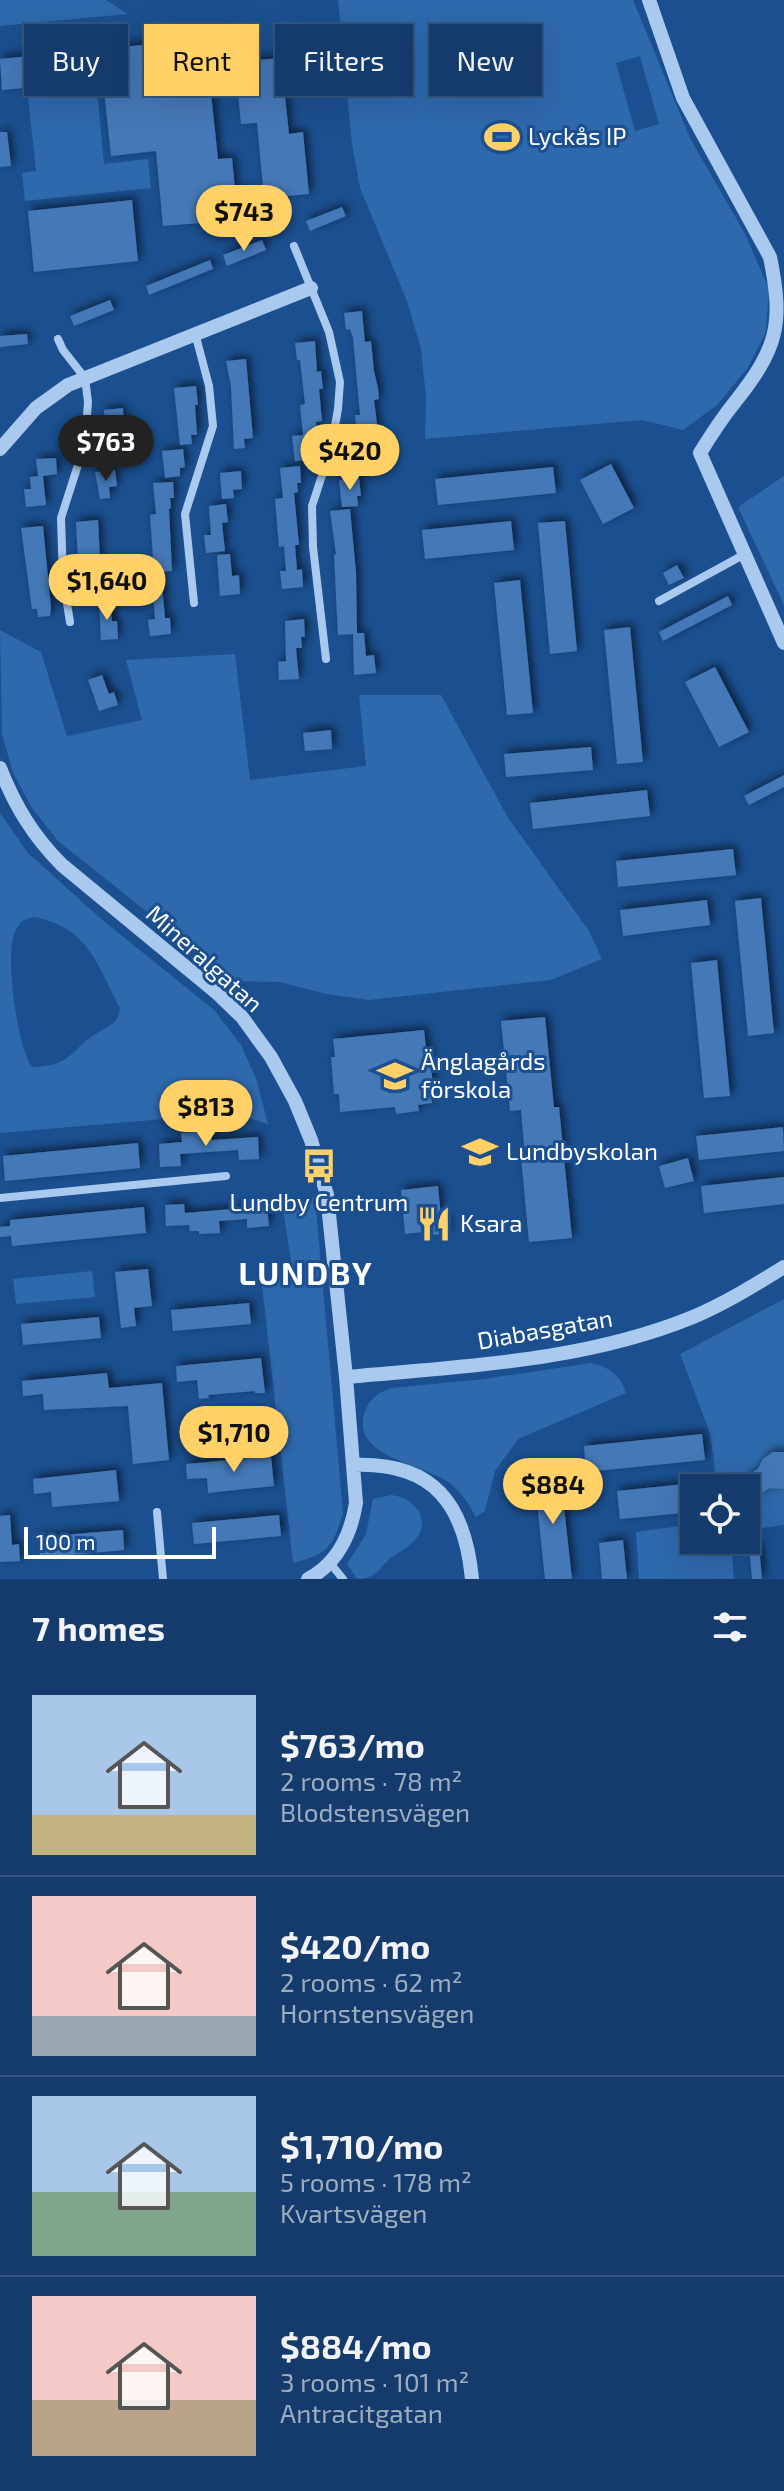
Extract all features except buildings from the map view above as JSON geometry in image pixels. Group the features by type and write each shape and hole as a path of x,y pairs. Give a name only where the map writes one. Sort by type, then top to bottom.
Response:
{"street":[{"path":"649,0 683,98 770,257 780,283 780,327 773,350 761,371 726,412 700,453 784,643"},
{"path":"294,246 329,332 340,382 331,448 312,506 313,547 326,659"},
{"path":"0,449 23,420 68,385 311,288"},
{"path":"194,603 185,514 213,426 209,386 195,333"},
{"path":"58,339 85,378 88,402 85,443 61,518 63,579 70,622"},
{"path":"659,601 745,554"},
{"name":"Mineralgatan","path":"0,768 19,810 41,844 242,1017 271,1057 295,1101 311,1140 327,1195 356,1503 346,1541 330,1563 308,1579"},
{"path":"0,1198 226,1176"},
{"name":"Diabasgatan","path":"346,1377 568,1353 643,1334 694,1316 784,1267"},
{"path":"354,1465 376,1464 396,1468 424,1479 439,1492 451,1506 467,1538 472,1579"},
{"path":"157,1512 163,1579"},
{"path":"330,1563 343,1579"}],"shaded area":[{"path":"0,0 106,0 128,14 0,26"},
{"path":"338,0 633,0 690,138 744,232 769,289 766,332 747,369 717,405 683,430 642,420 425,439 426,397 421,349 407,301 360,188 347,96 413,96 413,24 340,24","holes":["640,56 659,124 635,131 616,63"]},
{"path":"97,96 104,164 148,159 151,188 25,201 22,173 36,171 28,98"},
{"path":"784,476 784,605 738,507"},
{"path":"0,630 41,652 67,736 142,720 126,660 235,654 250,780 366,766 359,695 441,695 507,816 589,931 602,959 551,980 369,1000 326,994 280,982 234,981 58,841 32,808 13,773 2,734"},
{"path":"0,813 28,853 100,918 214,1010 241,1045 256,1078 268,1124 234,1113 0,1133","holes":["34,917 53,922 79,939 89,950 120,1008 114,1022 68,1057 54,1064 32,1067 22,1042 15,1007 12,940 22,921"]},
{"path":"315,1197 343,1513 336,1534 322,1552 293,1563 262,1285 288,1277 292,1267 282,1204"},
{"path":"92,1271 95,1297 16,1304 13,1279"},
{"path":"784,1299 784,1525 760,1528 760,1474 715,1474 710,1433 680,1354"},
{"path":"591,1363 613,1372 626,1393 518,1439 495,1471 485,1511 476,1517 450,1484 376,1448 367,1438 363,1426 370,1402 392,1388 484,1379"},
{"path":"391,1495 414,1505 422,1519 419,1534 373,1575 357,1579 347,1564 366,1534 373,1499"},
{"path":"680,1526 680,1554 732,1554 734,1579 639,1579 636,1532"}],"place":[{"name":"Lyckås IP","path":"502,137"},
{"name":"Änglagårds förskola","path":"395,1076"},
{"name":"Lundbyskolan","path":"480,1152"},
{"name":"Lundby Centrum","path":"319,1166"},
{"name":"Ksara","path":"434,1224"}],"district":[{"name":"LUNDBY","path":"306,1274"}]}
